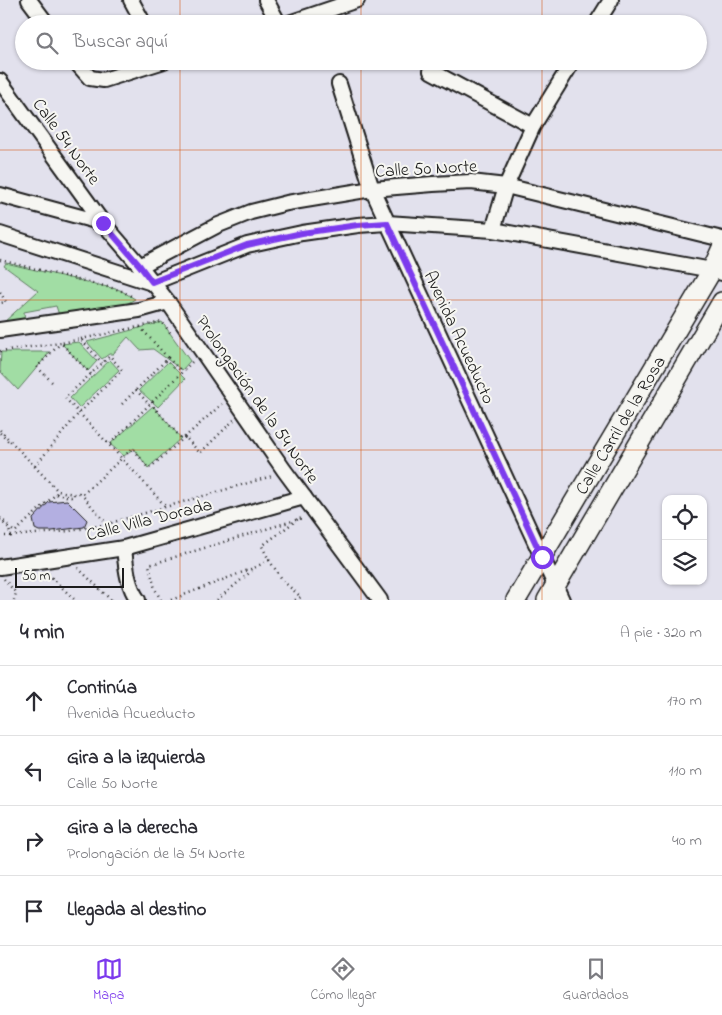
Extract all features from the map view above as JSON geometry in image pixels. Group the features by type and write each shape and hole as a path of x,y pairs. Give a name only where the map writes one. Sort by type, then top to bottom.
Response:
{"main road":[{"name":"Calle Carril de la Rosa","path":"516,600 717,271 722,248"},
{"name":"Calle Carril de la Rosa","path":"555,596 722,302"}],"street":[{"path":"29,0 40,15"},
{"path":"131,0 139,15"},
{"path":"266,0 274,15"},
{"path":"313,15 357,0"},
{"path":"602,15 611,0"},
{"path":"83,70 90,78 104,80 136,70"},
{"path":"493,230 506,186 533,126 567,70"},
{"path":"431,72 533,126"},
{"name":"Calle 54 Norte","path":"0,81 103,223"},
{"name":"Avenida Acueducto","path":"339,84 372,189 542,557 555,596"},
{"name":"Calle 50 Norte","path":"140,266 216,226 251,212 287,203 372,189 471,182 506,186 722,239"},
{"path":"0,195 103,223"},
{"name":"Prolongación de la 54 Norte","path":"103,223 168,302 284,470 380,600"},
{"path":"0,234 152,282 247,245 302,233 387,223 493,230 717,271"},
{"path":"0,330 139,310 168,302"},
{"name":"Calle Villa Dorada","path":"0,567 124,548 304,497"},
{"path":"124,548 128,576 134,596 138,600"}],"path":[{"path":"0,260 120,290 135,299 125,300"},
{"path":"0,292 6,302 0,302"},
{"path":"0,351 81,340 162,322 172,335"},
{"path":"140,327 182,372"},
{"path":"81,340 102,363"},
{"path":"61,343 90,374"},
{"path":"52,382 37,367 61,343"},
{"path":"35,466 79,413 122,370 110,356 65,398 79,413 109,444 122,458 166,507"},
{"path":"122,404 168,358"},
{"path":"109,444 193,361"},
{"path":"136,390 151,403 181,438 185,437 200,453 234,420 230,414"},
{"path":"82,496 133,448 148,468 151,467 222,403 226,409"},
{"path":"0,432 58,490 74,494 78,493 107,524"},
{"path":"0,536 70,531 107,524 274,476 284,470"},
{"path":"15,532 58,490"},
{"path":"56,494 71,497 74,494"},
{"path":"301,517 307,524"},
{"path":"301,517 262,546 268,560 284,582 302,598"},
{"path":"161,600 155,589 149,565 301,517"},
{"path":"0,519 15,532"},
{"path":"0,519 8,527 11,536"},
{"path":"5,525 15,532"},
{"path":"171,600 256,567 268,560"},
{"path":"74,564 111,600"},
{"path":"217,600 256,567"},
{"path":"43,569 75,600"},
{"path":"0,576 3,576 5,581 16,592 14,600"},
{"path":"182,596 185,600"},
{"path":"295,600 302,598"}],"green space":[{"path":"6,263 120,290 135,299 101,319 60,318 56,306 24,312 25,321 3,323 38,291 4,266"},
{"path":"162,322 190,361 182,370 153,349 140,350 128,337 113,354 109,354 102,359 87,342"},
{"path":"79,342 97,361 88,371 62,344"},
{"path":"1,352 50,352 18,390 0,371"},
{"path":"110,360 119,370 79,408 70,398"},
{"path":"168,362 185,379 158,407 139,390"},
{"path":"153,406 181,438 148,468 134,448 124,456 110,444"}],"building":[{"path":"67,500 87,520 84,527 52,531 39,531 35,529 33,519 49,502"}],"route":[{"path":"103,223 152,282 247,245 302,233 387,223 542,557"}]}
